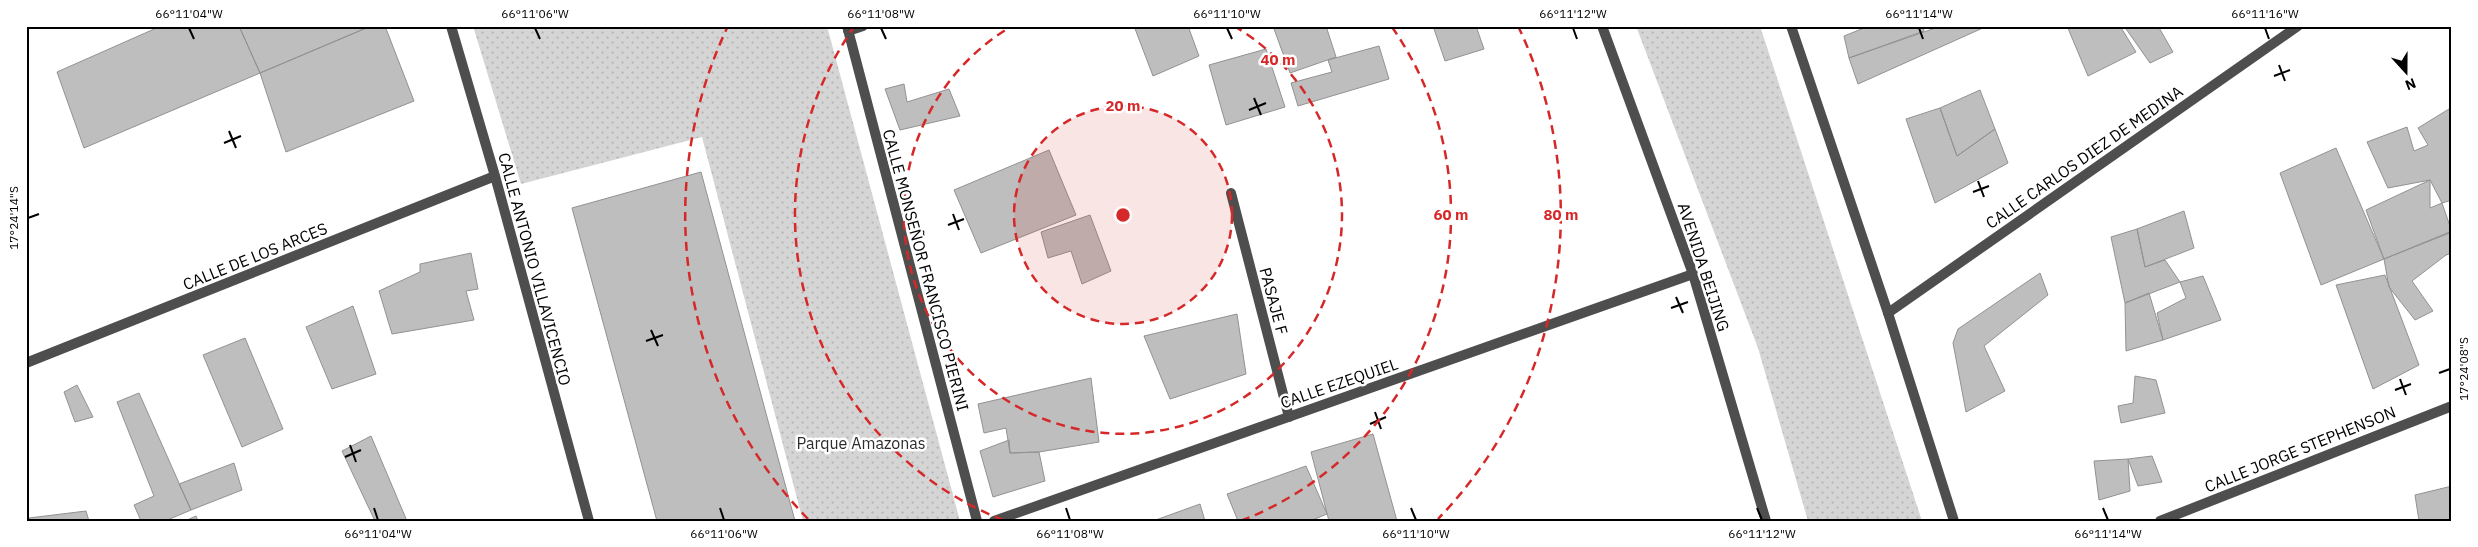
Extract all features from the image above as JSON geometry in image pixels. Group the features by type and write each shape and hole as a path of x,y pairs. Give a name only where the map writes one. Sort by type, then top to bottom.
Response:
{"street":[{"name":"CALLE ANTONIO VILLAVICENCIO","path":"451,26 495,176 589,521"},
{"path":"847,29 863,26"},
{"name":"AVENIDA BEIJING","path":"1602,26 1693,274 1766,521"},
{"path":"1791,26 1888,313 1954,521"},
{"name":"CALLE CARLOS DIEZ DE MEDINA","path":"1888,313 2298,26"},
{"name":"CALLE MONSEÑOR FRANCISCO PIERINI","path":"847,29 977,521"},
{"name":"CALLE DE LOS ARCES","path":"26,363 495,176"},
{"name":"PASAJE F","path":"1231,193 1289,417"},
{"name":"CALLE EZEQUIEL","path":"994,521 1693,274"},
{"name":"CALLE JORGE STEPHENSON","path":"2160,521 2452,406"}],"green space":[{"name":"Parque Amazonas","path":"473,26 827,26 960,521 803,521 702,137 521,184"},
{"path":"1636,26 1760,26 1922,521 1808,521 1758,348"}],"building":[{"path":"161,26 239,26 260,73 84,148 57,72"},
{"path":"239,26 371,26 260,73"},
{"path":"371,26 385,26 414,101 286,152 260,73"},
{"path":"1134,26 1188,26 1199,56 1153,76"},
{"path":"1273,26 1326,26 1336,57 1290,73"},
{"path":"1433,26 1476,26 1484,49 1445,61"},
{"path":"1869,26 1923,26 1924,31 1849,58 1844,36"},
{"path":"1941,26 1985,27 1858,84 1849,58"},
{"path":"2067,26 2120,26 2136,52 2088,76"},
{"path":"2124,26 2158,26 2173,52 2150,63"},
{"path":"1379,46 1389,79 1298,106 1291,83 1332,72 1328,60"},
{"path":"1266,49 1285,107 1226,125 1209,65"},
{"path":"904,84 907,102 949,89 960,116 900,130 885,89"},
{"path":"1980,90 1995,129 1957,156 1940,108"},
{"path":"1940,108 1957,156 1995,129 2008,163 1935,203 1906,119"},
{"path":"2449,109 2452,116 2452,200 2442,203 2430,180 2388,188 2367,142 2407,127 2414,151 2428,145 2418,128"},
{"path":"2336,148 2384,259 2321,285 2280,173"},
{"path":"1049,150 1076,215 981,253 954,190"},
{"path":"701,172 795,521 657,521 572,208"},
{"path":"2430,180 2430,208 2442,203 2452,232 2384,259 2366,210"},
{"path":"2184,211 2194,248 2145,267 2137,229"},
{"path":"1090,215 1111,271 1082,284 1071,251 1048,258 1041,232"},
{"path":"2137,229 2145,267 2165,260 2180,282 2125,303 2111,237"},
{"path":"2452,231 2452,253 2446,255 2412,281 2433,311 2415,320 2389,287 2384,259"},
{"path":"471,253 478,289 466,291 474,320 392,334 379,291 420,272 420,264"},
{"path":"2040,273 2048,295 1984,346 2005,391 1966,412 1953,343 1958,329"},
{"path":"2385,275 2419,365 2373,389 2336,285"},
{"path":"2203,276 2221,320 2163,340 2157,313 2186,298 2180,282"},
{"path":"2149,293 2163,340 2126,351 2125,303"},
{"path":"353,306 376,374 332,389 306,327"},
{"path":"1237,314 1246,374 1170,399 1144,336"},
{"path":"245,338 283,429 242,447 203,355"},
{"path":"2135,376 2156,380 2165,413 2121,423 2118,406 2133,403"},
{"path":"1091,378 1099,442 1039,452 1010,453 1006,428 984,433 978,404"},
{"path":"77,385 93,417 75,422 64,392"},
{"path":"139,393 191,510 165,521 141,521 134,505 154,496 117,402"},
{"path":"1373,434 1397,521 1329,521 1311,452"},
{"path":"371,436 407,521 375,521 342,451"},
{"path":"1009,440 1010,453 1039,452 1045,481 993,497 980,451"},
{"path":"2152,456 2162,482 2138,486 2128,459"},
{"path":"2128,459 2130,491 2099,500 2094,461"},
{"path":"234,463 242,490 191,510 179,484"},
{"path":"1306,466 1327,514 1310,521 1238,521 1227,494"},
{"path":"2452,486 2452,521 2419,521 2415,495"},
{"path":"1200,504 1205,521 1153,521"},
{"path":"86,511 89,521 30,521 29,518"},
{"path":"196,516 198,521 185,521"}]}
